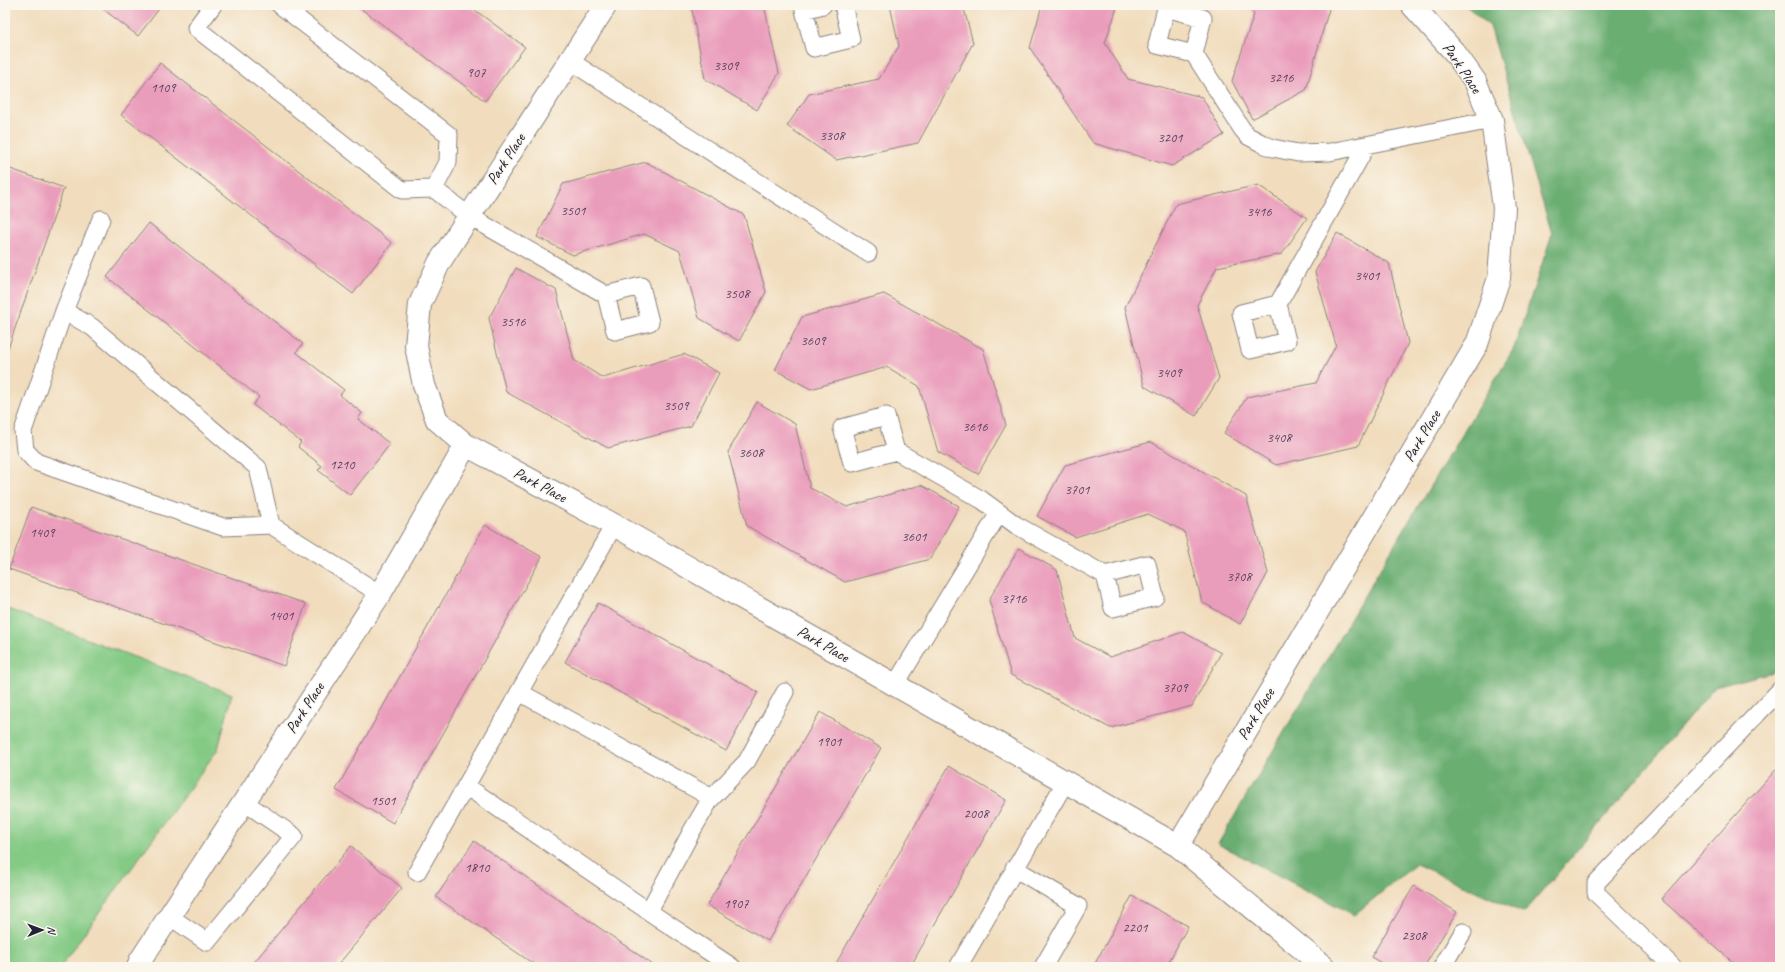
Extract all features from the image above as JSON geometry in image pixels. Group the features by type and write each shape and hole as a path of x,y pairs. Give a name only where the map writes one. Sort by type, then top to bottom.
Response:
{"street":[{"name":"Park Place","path":"606,5 469,216 440,263 420,304 416,346 424,385 437,420 466,445 614,525 1178,846 1324,967"},
{"name":"Park Place","path":"1178,846 1477,344 1499,278 1504,208 1492,120 1471,75 1455,53 1412,5"},
{"name":"Park Place","path":"138,967 140,961 169,916 380,594 466,445"}],"lane":[{"path":"213,5 196,28 402,190 434,190 469,216 606,295"},
{"path":"280,5 449,135 448,162 434,190"},
{"path":"823,5 804,10 814,48 851,39 843,5"},
{"path":"1194,54 1242,129 1248,136 1273,148 1298,153 1330,152 1492,120"},
{"path":"570,61 868,252"},
{"path":"1278,304 1367,145"},
{"path":"100,220 64,311 23,432 25,450 36,462 223,526 272,525 380,594"},
{"path":"64,311 92,327 258,468 272,525"},
{"path":"896,451 982,500 1016,525 1105,574"},
{"path":"895,685 999,513"},
{"path":"417,872 614,525"},
{"path":"1673,967 1596,893 1596,883 1780,690"},
{"path":"519,692 712,798"},
{"path":"651,913 652,905 693,829 712,798 747,761 785,692"},
{"path":"958,967 1014,868 1066,781"},
{"path":"466,786 732,967"},
{"path":"169,916 207,942 294,836 244,802"},
{"path":"1014,868 1078,906 1043,967"},
{"path":"1442,967 1463,932"}],"green space":[{"path":"1465,5 1780,5 1780,670 1715,687 1524,913 1416,864 1354,915 1218,844 1380,569 1514,348 1552,234 1490,26"},
{"path":"5,608 232,694 218,749 60,967 5,967"}],"building":[{"path":"98,5 162,5 138,36"},
{"path":"356,5 468,5 525,47 485,101"},
{"path":"691,5 764,5 779,73 757,110 705,79"},
{"path":"890,5 963,5 973,43 918,143 836,160 787,126 809,94 879,79 899,46"},
{"path":"1042,5 1118,5 1105,43 1128,79 1202,97 1224,135 1172,166 1093,143 1030,48"},
{"path":"1249,5 1326,5 1329,9 1306,90 1252,119 1232,81 1254,14"},
{"path":"160,63 392,243 353,294 121,115"},
{"path":"646,162 744,215 766,292 739,341 699,318 680,251 644,234 573,255 537,237 563,184"},
{"path":"5,167 64,188 5,357"},
{"path":"1258,185 1307,218 1282,254 1217,267 1197,305 1219,378 1196,416 1144,386 1125,307 1176,204"},
{"path":"149,223 303,344 296,352 344,390 340,395 362,413 358,419 390,444 350,495 318,470 322,466 298,447 301,442 253,405 259,397 107,277"},
{"path":"1337,233 1389,263 1408,343 1358,446 1276,465 1224,433 1247,397 1316,383 1336,345 1315,272"},
{"path":"516,268 556,290 574,360 603,378 684,354 719,373 691,426 608,448 506,392 489,318"},
{"path":"884,294 983,349 1006,425 978,474 938,452 919,386 887,367 811,389 775,370 802,317"},
{"path":"757,402 795,424 810,488 847,507 921,485 959,506 930,559 845,582 747,526 728,452"},
{"path":"1151,442 1246,496 1268,573 1240,624 1202,602 1184,531 1148,514 1075,537 1037,516 1065,465"},
{"path":"31,507 306,604 284,666 9,569"},
{"path":"485,525 542,557 393,823 336,790"},
{"path":"1019,548 1057,570 1075,638 1110,657 1183,632 1221,653 1192,706 1110,728 1011,675 989,600"},
{"path":"598,603 758,692 726,751 565,662"},
{"path":"820,712 881,748 768,941 707,905"},
{"path":"1780,765 1780,967 1738,967 1661,899"},
{"path":"949,766 1006,800 910,967 834,967"},
{"path":"474,841 656,967 538,967 436,897"},
{"path":"351,846 402,888 336,967 250,967"},
{"path":"1414,886 1457,912 1424,967 1388,967 1371,957"},
{"path":"1132,896 1188,926 1166,967 1093,967"}]}
